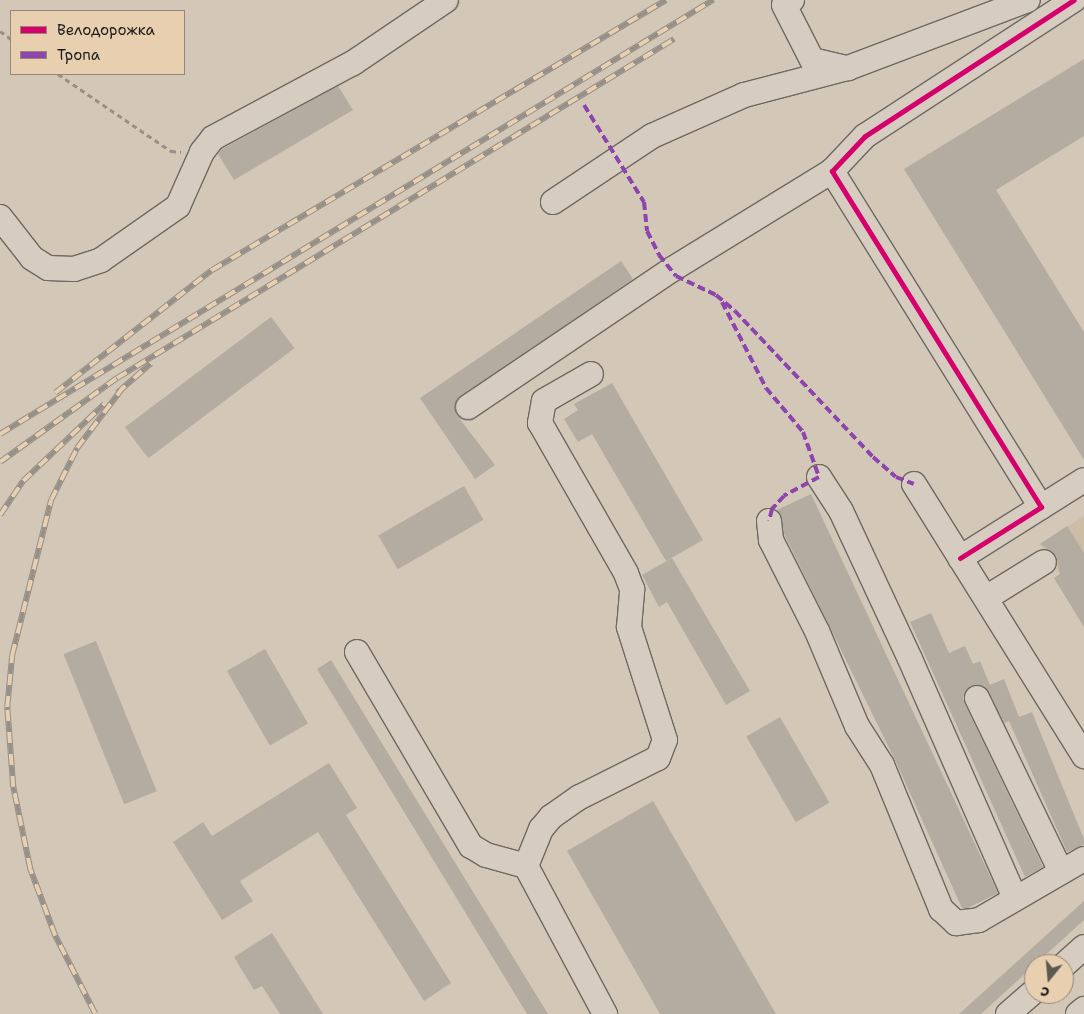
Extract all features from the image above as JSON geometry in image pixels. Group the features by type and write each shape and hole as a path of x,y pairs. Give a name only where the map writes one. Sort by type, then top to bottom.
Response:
{"street":[{"path":"0,217 32,258 48,268 74,269 101,260 178,206 202,152 213,138 353,63 446,0"},
{"path":"792,0 784,5 812,60 848,68"},
{"path":"553,202 652,136 744,95 848,68 1028,0"},
{"path":"468,407 672,270 832,171 865,136 1074,0"},
{"path":"832,171 1041,507"},
{"path":"526,866 541,829 551,817 580,797 658,758 664,740 629,627 632,589 629,581 540,423 544,401 591,374"},
{"path":"819,477 841,511 910,659 1015,898"},
{"path":"960,558 1084,480"},
{"path":"914,484 1084,756"},
{"path":"769,521 772,540 817,631 857,726 882,765 941,909 956,923 979,920 1084,859"},
{"path":"986,598 1044,562"},
{"path":"357,652 471,846 486,855 526,866 605,1014"},
{"path":"977,698 1061,872"},
{"path":"1074,956 1084,947"},
{"path":"1008,1014 1024,1000"},
{"path":"1078,1014 1084,1009"}],"path":[{"path":"59,75 171,152"}],"shaded area":[{"path":"1084,516 1084,627 1054,578 1060,574 1040,544"}],"building":[{"path":"1084,59 1084,136 996,190 1084,332 1084,460 904,169"},
{"path":"338,86 353,110 234,180 218,154 222,149"},
{"path":"621,261 633,279 456,401 456,414 495,465 475,479 420,398"},
{"path":"271,317 294,348 148,458 125,427"},
{"path":"612,383 703,540 666,561 592,434 578,442 564,419 578,410 574,404"},
{"path":"464,486 484,520 398,569 378,536"},
{"path":"811,494 998,893 968,908 962,908 895,760 784,534 777,510"},
{"path":"1067,526 1084,553 1084,627 1054,578 1060,574 1056,555 1040,544"},
{"path":"672,558 750,691 726,705 667,602 659,607 642,575"},
{"path":"931,613 949,653 965,646 973,664 980,661 990,685 1004,679 1019,717 1032,712 1084,839 1084,845 1067,852 1009,721 1004,723 985,687 971,686 963,697 965,704 1043,867 1025,877 910,622"},
{"path":"96,641 157,791 124,804 64,654"},
{"path":"265,649 308,723 270,745 227,671"},
{"path":"331,660 548,1014 527,1014 317,669"},
{"path":"780,717 830,803 796,822 746,736"},
{"path":"329,763 357,808 346,815 451,983 424,1001 318,832 240,881 253,901 222,920 173,842 203,822 212,836"},
{"path":"653,801 776,1014 660,1014 567,851"},
{"path":"1084,901 1084,920 1047,954 1025,954"},
{"path":"272,933 323,1014 280,1014 262,986 254,990 234,957"},
{"path":"1024,955 1024,975 981,1014 959,1014"}],"railway":[{"path":"55,393 212,270 666,0"},
{"path":"0,434 713,0"},
{"path":"0,462 117,378 674,39"},
{"path":"117,393 151,363"},
{"path":"95,1014 55,936 30,869 13,787 7,707 12,655 51,500 77,448 121,390"},
{"path":"0,515 23,481 104,404"}],"marked path":[{"path":"584,105 644,202 647,231 659,255 676,276 716,295 735,311 873,457 896,477 914,484"},
{"path":"722,302 766,388 803,432 819,477 784,496 772,509 769,521"}],"cycle path":[{"path":"960,558 1041,507 832,171 865,136 1074,0"}]}
